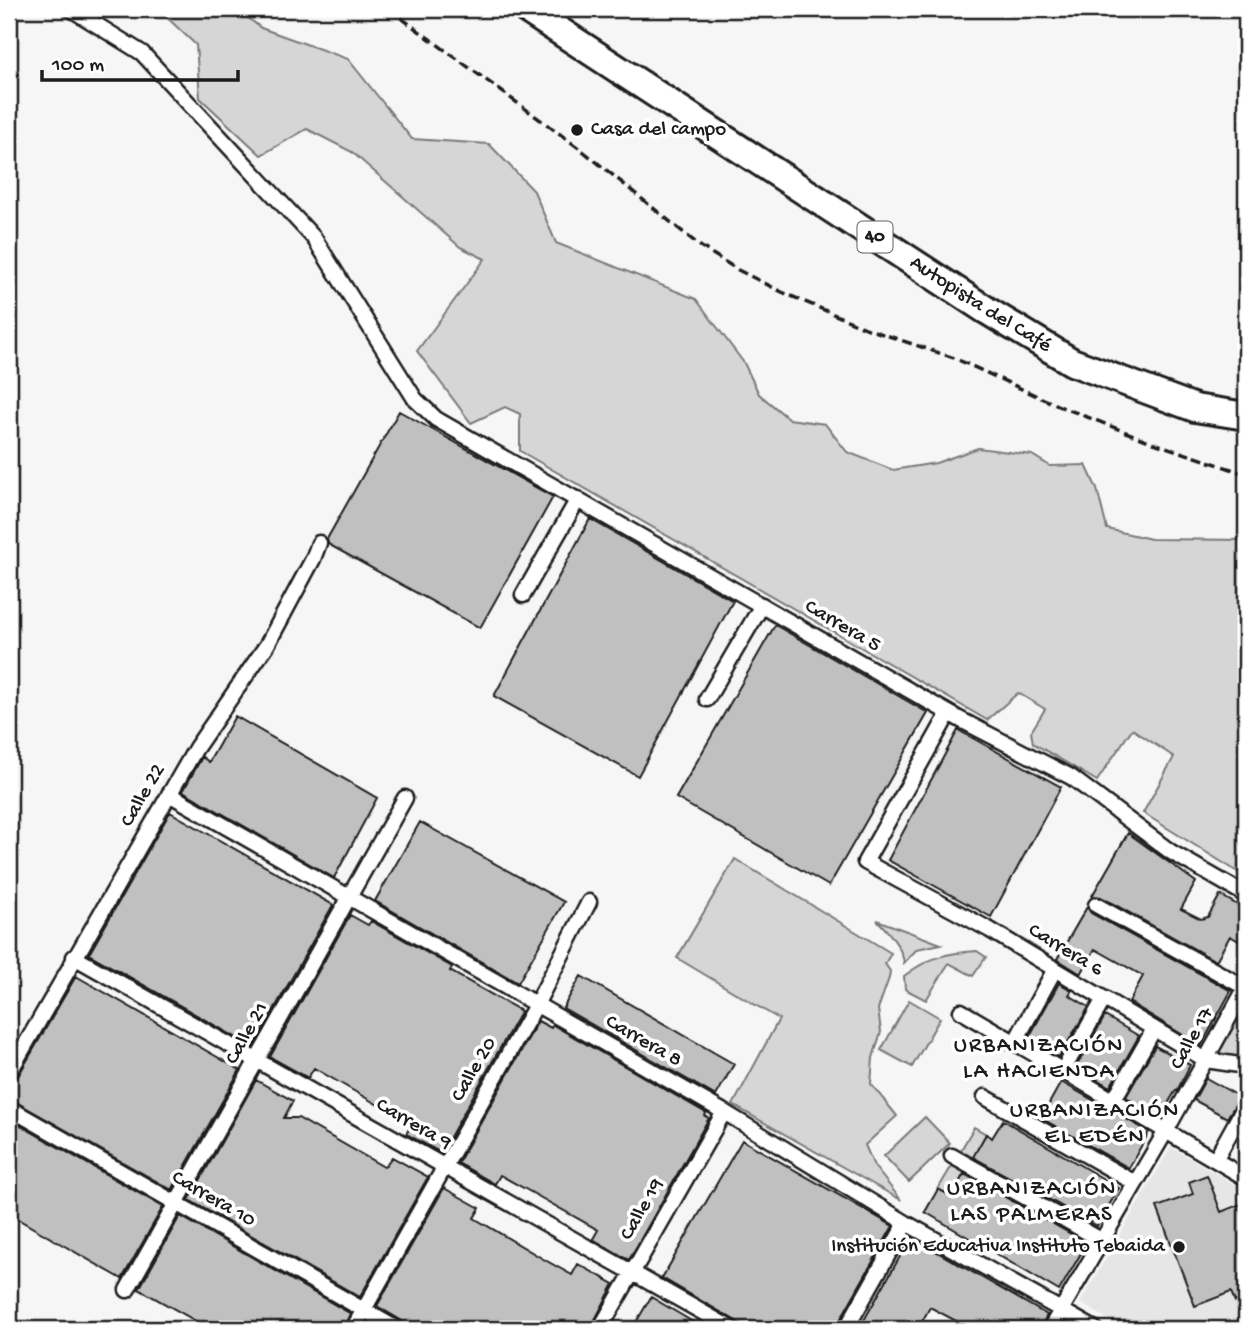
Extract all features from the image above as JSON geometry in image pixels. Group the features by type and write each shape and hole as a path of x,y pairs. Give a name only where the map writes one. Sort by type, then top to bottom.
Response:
{"highway":[{"name":"Autopista del Café","path":"526,9 986,310 1072,362 1195,408 1246,416"}],"street":[{"name":"Carrera 5","path":"71,9 142,53 314,238 415,399 436,419 949,713 1071,777 1171,852 1246,895"},
{"path":"523,595 578,499"},
{"name":"Calle 22","path":"9,1073 196,748 267,645 319,543"},
{"path":"707,699 762,605"},
{"name":"Carrera 6","path":"949,713 864,862 990,930 1206,1060 1246,1066"},
{"name":"Carrera 8","path":"169,794 724,1112 906,1223 1095,1329"},
{"name":"Calle 21","path":"127,1290 405,798"},
{"name":"Calle 20","path":"353,1329 536,1005 589,902"},
{"path":"1096,905 1246,987"},
{"name":"Carrera 9","path":"74,957 732,1329"},
{"path":"1013,1044 1055,969"},
{"name":"Calle 17","path":"1050,1329 1166,1131 1246,987"},
{"path":"1062,1072 1104,999"},
{"path":"961,1011 1013,1044 1246,1178"},
{"path":"1113,1101 1154,1029"},
{"path":"985,1097 1135,1183"},
{"path":"1215,1160 1246,1104"},
{"name":"Carrera 10","path":"9,1108 397,1329"},
{"name":"Calle 19","path":"600,1329 724,1112"},
{"path":"952,1156 1101,1240"},
{"path":"846,1329 906,1223"}],"shaded area":[{"path":"158,9 237,9 261,28 348,59 412,139 489,144 534,191 556,243 696,299 744,363 759,394 789,419 825,424 847,452 893,470 936,463 978,448 1032,455 1050,466 1086,465 1097,489 1107,529 1151,539 1246,540 1246,877 1143,813 1174,757 1132,729 1097,781 1033,743 1031,732 1045,709 1018,693 987,720 520,451 520,414 505,407 471,423 417,351 485,259 460,247 352,152 307,129 261,155 200,98 196,45"},
{"path":"735,859 891,953 885,964 890,971 889,978 878,1009 881,1032 873,1058 871,1084 897,1116 865,1145 874,1166 901,1200 733,1105 779,1019 677,958"},
{"path":"877,920 941,944 917,949 904,963 897,945"},
{"path":"977,951 986,957 973,976 949,963 926,1000 905,989 904,976 922,964 947,955"},
{"path":"1246,998 1246,1060 1216,1055"},
{"path":"909,1000 940,1018 912,1067 881,1050"},
{"path":"925,1117 950,1143 909,1182 884,1156"},
{"path":"974,1127 986,1134 973,1158 961,1150"},
{"name":"Institución Educativa Instituto Tebaida","path":"1171,1147 1246,1191 1246,1329 1125,1329 1080,1303"},
{"path":"953,1164 965,1172 951,1196 938,1189"}],"building":[{"path":"399,411 553,497 480,628 328,544 327,539"},
{"path":"590,519 733,601 638,776 494,696"},
{"path":"775,625 928,713 829,886 676,798"},
{"path":"235,716 377,798 334,878 183,791 202,757 209,762"},
{"path":"958,730 1061,787 991,917 888,860"},
{"path":"170,812 333,905 253,1047 89,954"},
{"path":"420,822 564,902 518,983 375,901"},
{"path":"1128,833 1196,882 1181,909 1201,919 1208,917 1220,895 1246,910 1246,945 1230,936 1216,961 1101,897 1092,896"},
{"path":"1087,907 1091,913 1231,991 1201,1046 1129,1002 1143,976 1095,949 1081,974 1057,959"},
{"path":"350,915 368,925 371,921 452,967 450,971 521,1011 441,1153 406,1134 412,1124 314,1068 308,1078 270,1057"},
{"path":"76,976 240,1070 172,1190 9,1098 9,1087 17,1078"},
{"path":"581,976 734,1064 716,1096 563,1008"},
{"path":"1059,983 1072,990 1069,995 1089,1007 1059,1057 1028,1039"},
{"path":"1105,1016 1139,1036 1110,1087 1076,1067"},
{"path":"538,1021 551,1028 553,1025 706,1113 705,1116 709,1118 629,1260 593,1239 598,1230 500,1175 495,1184 458,1163"},
{"path":"1155,1046 1190,1065 1160,1117 1126,1097"},
{"path":"1206,1078 1240,1097 1227,1118 1194,1100"},
{"path":"256,1080 293,1101 284,1118 298,1118 384,1167 392,1157 428,1177 360,1297 189,1200"},
{"path":"1061,1082 1149,1132 1129,1168 1041,1118"},
{"path":"9,1119 163,1207 122,1279 9,1214"},
{"path":"1003,1120 1119,1188 1097,1226 973,1157 986,1134 992,1138"},
{"path":"742,1140 893,1226 835,1329 750,1329 662,1278"},
{"path":"964,1174 1087,1243 1059,1291 925,1212 938,1189 951,1196"},
{"path":"1207,1175 1221,1212 1246,1202 1246,1298 1235,1302 1231,1292 1195,1306 1157,1207 1193,1194 1189,1182"},
{"path":"444,1188 480,1208 474,1218 545,1260 572,1275 578,1264 614,1284 590,1329 407,1329 402,1321 377,1306"},
{"path":"180,1216 351,1314 343,1329 210,1329 139,1289"},
{"path":"911,1237 1047,1315 1040,1329 971,1329 930,1307 918,1329 859,1329"},
{"path":"651,1297 683,1316 705,1329 632,1329"}],"railway":[{"path":"389,9 583,151 700,246 738,270 868,329 954,358 1059,406 1154,443 1246,474"}],"place":[{"name":"Casa del campo","path":"577,130"},
{"name":"Institución Educativa Instituto Tebaida","path":"1179,1247"}],"district":[{"name":"URBANIZACIÓN LA HACIENDA","path":"1039,1059"},
{"name":"URBANIZACIÓN EL EDÉN","path":"1095,1124"},
{"name":"URBANIZACIÓN LAS PALMERAS","path":"1032,1202"}]}
